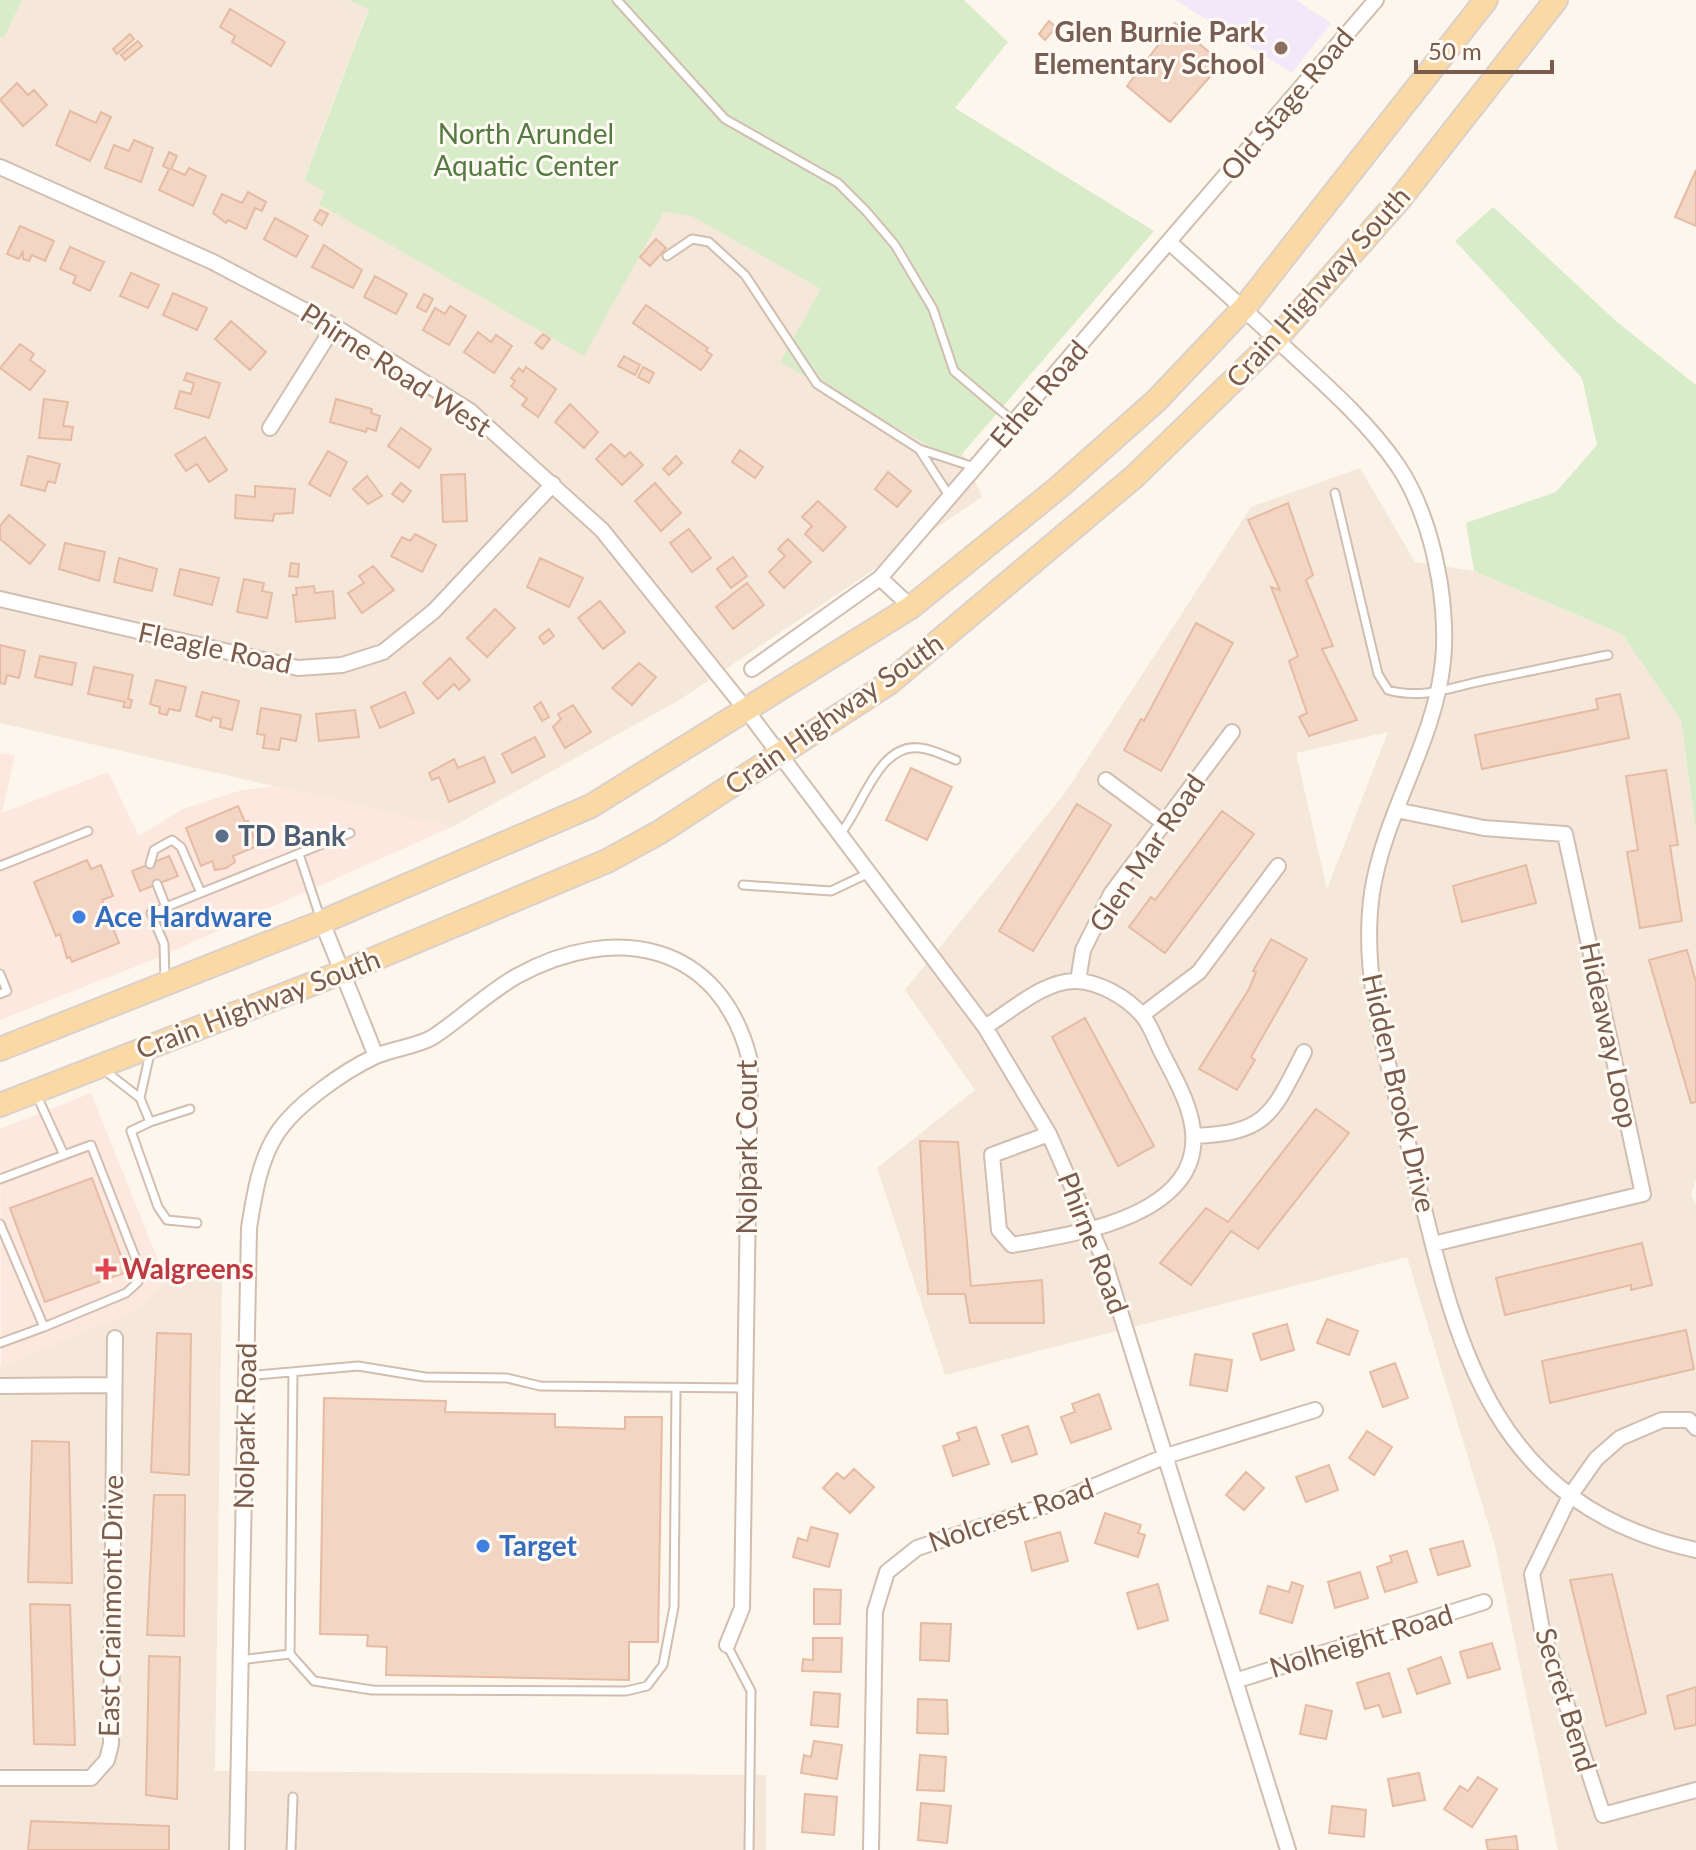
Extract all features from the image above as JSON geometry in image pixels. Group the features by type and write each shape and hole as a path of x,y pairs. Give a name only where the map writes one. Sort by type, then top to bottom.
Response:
{"main road":[{"name":"Crain Highway South","path":"0,1049 322,922 591,806 911,607 1058,488 1157,400 1244,308 1486,0"},
{"name":"Crain Highway South","path":"0,1105 343,972 607,861 660,832 889,683 957,629 1134,477 1276,339 1400,199 1556,0"}],"street":[{"name":"Old Stage Road","path":"1198,209 1376,0"},
{"name":"Phirne Road West","path":"0,167 213,262 334,326 470,411 602,530 747,711"},
{"name":"Ethel Road","path":"752,669 880,578 1198,209"},
{"name":"Hidden Brook Drive","path":"1169,242 1328,387 1390,456 1420,510 1437,568 1444,660 1437,694 1396,810 1373,889 1368,930 1370,979 1433,1244 1464,1350 1489,1405 1519,1448 1570,1496 1641,1534 1696,1550"},
{"path":"270,428 334,326"},
{"name":"Fleagle Road","path":"0,599 298,668 342,665 383,652 434,611 553,484"},
{"path":"880,578 911,607"},
{"name":"Phirne Road","path":"747,711 985,1027 1049,1134 1093,1228 1238,1680 1288,1850"},
{"name":"Glen Mar Road","path":"1078,981 1083,950 1094,922 1232,732"},
{"path":"1106,780 1164,823"},
{"name":"Hideaway Loop","path":"1396,810 1484,828 1565,834 1643,1194 1433,1244"},
{"path":"1142,1015 1199,972 1278,866"},
{"path":"322,922 376,1056"},
{"name":"Nolpark Court","path":"376,1056 430,1039 518,976 563,955 600,946 630,946 661,953 689,967 732,1008 743,1029 750,1061 742,1608 727,1645"},
{"path":"985,1027 1051,987 1078,981 1120,996 1142,1015 1188,1102 1194,1136 1181,1179 1167,1194 1113,1223 1012,1245 999,1230 992,1155 1049,1134"},
{"path":"1194,1136 1234,1135 1259,1122 1284,1092 1304,1052"},
{"name":"Nolpark Road","path":"237,1850 249,1228 255,1185 276,1134 319,1091 376,1056"},
{"name":"East Crainmont Drive","path":"0,1778 91,1778 107,1760 111,1744 115,1338"},
{"path":"0,1386 113,1385"},
{"name":"Nolcrest Road","path":"871,1850 875,1611 887,1572 917,1548 1054,1503 1166,1456 1315,1410"},
{"path":"1570,1496 1596,1459 1620,1438 1662,1420 1689,1420 1696,1428"},
{"name":"Secret Bend","path":"1570,1496 1532,1574 1542,1630 1603,1815 1696,1790"},
{"name":"Nolheight Road","path":"1238,1680 1484,1602"}],"lane":[{"path":"617,0 725,119 838,183 866,211 895,245 933,309 954,371 1015,422"},
{"path":"667,256 692,239 709,242 745,275 817,384 919,449 976,467"},
{"path":"919,449 950,497"},
{"path":"1335,493 1378,674 1388,690 1406,695 1437,694 1462,685 1608,655"},
{"path":"840,834 852,819 879,769 894,753 919,747 956,760"},
{"path":"0,866 88,831"},
{"path":"165,984 164,944 151,913 350,833"},
{"path":"150,864 154,850 172,840 181,847 201,893"},
{"path":"299,854 322,922"},
{"path":"743,885 831,891 869,873"},
{"path":"157,884 166,907"},
{"path":"0,974 7,991 0,994"},
{"path":"140,1098 152,1046"},
{"path":"100,1066 140,1098 150,1122"},
{"path":"34,1092 64,1155"},
{"path":"190,1109 131,1131 158,1207 167,1220 197,1223"},
{"path":"0,1179 91,1145 139,1267 138,1282 126,1293 0,1343"},
{"path":"0,1224 44,1327"},
{"path":"246,1376 358,1366 425,1377 507,1378 540,1386 744,1388"},
{"path":"293,1372 290,1654 314,1681 372,1690 626,1691 647,1686 663,1665 674,1607 676,1388"},
{"path":"727,1645 751,1691 749,1850"},
{"path":"240,1660 290,1654"},
{"path":"291,1850 293,1797"}],"shaded area":[{"path":"0,0 372,0 304,179 623,205 775,229 937,395 982,497 681,699 452,827 0,723"},
{"name":"Glen Burnie Park Elementary School","path":"1175,0 1296,0 1331,23 1292,73"},
{"path":"1360,468 1415,562 1474,571 1622,634 1681,720 1696,831 1696,1180 1691,1195 1696,1203 1696,1850 1558,1850 1495,1546 1407,1257 945,1375 877,1168 975,1090 905,990 1065,793 1251,507","holes":["1388,732 1327,889 1296,753"]},
{"path":"0,753 15,755 2,813 108,772 139,836 183,809 242,790 277,786 452,827 152,960 0,1020"},
{"path":"91,1093 166,1280 141,1308 1,1367 0,1129"},
{"path":"222,1279 215,1771 766,1775 766,1850 0,1850 0,1365 141,1308 166,1280"}],"green space":[{"path":"0,0 22,0 3,39 0,37"},
{"name":"North Arundel Aquatic Center","path":"349,0 964,0 1008,42 955,108 1154,231 956,461 780,362 821,289 692,216 664,212 584,356 319,204 325,192 304,180 369,9"},
{"path":"1493,207 1617,322 1696,385 1696,831 1681,720 1622,634 1474,571 1466,523 1556,492 1597,445 1582,378 1455,241"}],"building":[{"path":"230,9 285,42 271,66 232,42 235,36 220,27"},
{"path":"1049,21 1056,27 1045,40 1039,34"},
{"path":"1175,23 1222,63 1170,122 1127,86"},
{"path":"130,34 134,39 117,54 113,49"},
{"path":"138,41 142,46 125,60 121,55"},
{"path":"17,83 28,95 34,90 47,105 23,126 0,100"},
{"path":"70,111 96,123 101,112 111,117 90,161 56,145"},
{"path":"134,140 153,148 141,182 105,168 114,145 129,151"},
{"path":"169,152 177,156 171,169 185,175 189,168 206,176 193,206 159,190 169,169 163,166"},
{"path":"1696,170 1696,226 1675,217"},
{"path":"248,192 266,202 262,211 255,208 246,229 228,220 226,223 213,213 222,194 242,203"},
{"path":"320,210 328,214 322,225 314,220"},
{"path":"275,218 308,236 296,257 264,239"},
{"path":"20,226 54,241 45,261 32,255 29,261 23,259 23,251 19,259 7,254"},
{"path":"656,239 666,248 650,266 640,257"},
{"path":"324,245 362,270 353,288 312,267"},
{"path":"70,247 104,262 90,291 73,283 76,276 60,269"},
{"path":"131,273 159,285 148,308 120,296"},
{"path":"375,276 407,294 396,314 364,297"},
{"path":"173,293 207,308 197,330 163,315"},
{"path":"424,294 433,299 426,312 417,307"},
{"path":"646,305 708,348 706,351 712,355 701,370 633,323"},
{"path":"450,306 466,316 449,345 423,330 435,308 445,314"},
{"path":"231,321 266,352 250,370 215,339"},
{"path":"478,332 491,342 496,335 512,346 494,373 464,352"},
{"path":"543,334 550,339 542,349 535,343"},
{"path":"20,344 34,354 30,360 45,371 30,390 0,368"},
{"path":"624,356 640,365 635,375 618,366"},
{"path":"526,367 556,389 538,417 522,405 527,399 511,386 515,381 511,378 519,368 523,372"},
{"path":"643,367 654,373 649,383 638,377"},
{"path":"187,373 220,383 209,418 175,408 180,391 191,394 194,383 184,380"},
{"path":"44,399 68,402 63,426 73,427 71,440 39,438"},
{"path":"336,399 372,409 371,413 380,416 376,431 367,428 366,432 330,422"},
{"path":"570,404 598,432 584,448 555,422"},
{"path":"401,428 431,449 419,468 388,446"},
{"path":"205,437 227,470 209,482 197,464 186,471 175,455"},
{"path":"611,444 625,457 630,452 643,465 622,485 596,459"},
{"path":"740,450 763,467 755,478 732,462"},
{"path":"328,451 347,462 330,496 309,484"},
{"path":"28,456 60,464 55,483 48,481 45,491 21,485"},
{"path":"676,456 682,463 669,475 663,469"},
{"path":"888,472 911,491 897,507 875,489"},
{"path":"465,474 467,521 443,522 441,475"},
{"path":"367,476 382,496 368,504 353,489"},
{"path":"401,483 411,491 403,502 392,494"},
{"path":"655,483 681,513 661,531 635,501"},
{"path":"255,486 295,489 293,513 274,514 273,521 235,518 236,495 255,497"},
{"path":"818,501 846,527 823,551 805,534 812,526 802,517"},
{"path":"1288,503 1313,575 1306,580 1333,646 1322,649 1357,720 1309,736 1299,717 1307,713 1289,661 1298,656 1271,587 1280,590 1248,520"},
{"path":"9,515 45,545 30,564 0,539 0,526"},
{"path":"689,529 711,558 692,572 670,543"},
{"path":"415,534 436,545 422,572 391,556 402,537 410,541"},
{"path":"788,539 811,562 784,588 769,572 785,556 778,549"},
{"path":"65,543 105,552 99,581 59,569"},
{"path":"733,557 747,576 731,588 717,569"},
{"path":"119,558 157,569 152,591 114,582"},
{"path":"540,558 583,578 569,607 527,587"},
{"path":"291,563 299,564 298,577 289,576"},
{"path":"373,566 394,590 362,613 348,593 364,583 359,576"},
{"path":"180,569 219,578 212,605 174,595"},
{"path":"244,579 264,583 262,591 272,593 267,618 237,612"},
{"path":"747,583 764,605 733,629 716,607"},
{"path":"314,586 315,593 333,591 335,618 296,622 293,595 297,595 296,588"},
{"path":"600,601 625,632 603,649 578,618"},
{"path":"495,609 515,628 487,657 467,638"},
{"path":"1196,623 1233,643 1161,771 1124,750 1141,719 1144,721"},
{"path":"549,629 554,636 544,644 539,637"},
{"path":"0,645 25,651 19,678 7,675 5,684 0,683"},
{"path":"40,656 76,663 72,685 35,677"},
{"path":"450,658 470,680 459,690 454,684 438,699 423,683"},
{"path":"639,663 656,677 632,705 612,688"},
{"path":"94,667 133,675 128,699 132,700 130,708 123,707 125,702 88,694"},
{"path":"156,680 186,687 180,711 169,709 167,715 159,713 160,707 150,704"},
{"path":"202,692 239,701 232,730 220,727 221,719 212,717 211,721 196,716"},
{"path":"405,692 414,713 380,728 371,707"},
{"path":"1620,694 1629,738 1482,769 1475,735 1598,709 1596,699"},
{"path":"541,702 549,717 542,721 534,707"},
{"path":"573,705 591,732 565,748 553,727 561,719 558,714"},
{"path":"261,708 301,715 296,741 281,738 279,750 263,748 265,735 257,734"},
{"path":"355,710 359,737 319,741 316,714"},
{"path":"535,737 545,756 512,773 502,754"},
{"path":"484,757 495,782 449,802 439,777 432,780 429,773 454,759 458,768"},
{"path":"911,768 952,787 927,840 886,820"},
{"path":"1666,770 1678,845 1670,846 1682,921 1640,928 1627,852 1638,850 1626,776"},
{"path":"1077,804 1111,825 1033,951 999,931"},
{"name":"TD Bank","path":"238,806 245,822 248,821 257,846 233,856 235,862 226,868 215,870 212,861 201,866 186,828"},
{"path":"1222,811 1254,834 1165,953 1129,927 1151,897 1155,900"},
{"path":"169,856 178,876 140,891 132,871"},
{"name":"Ace Hardware","path":"87,860 91,869 101,865 113,896 102,900 119,943 72,962 70,957 67,958 60,934 56,936 34,882"},
{"path":"1526,865 1536,903 1462,922 1453,886"},
{"path":"1271,939 1307,959 1251,1057 1255,1060 1237,1090 1199,1069 1249,989 1256,972 1253,971"},
{"path":"1687,950 1696,982 1696,1102 1691,1103 1649,960"},
{"path":"1085,1018 1154,1146 1118,1166 1052,1037"},
{"path":"1316,1109 1349,1133 1258,1249 1231,1231 1191,1285 1160,1263 1206,1208 1228,1222"},
{"path":"920,1141 958,1142 971,1286 1042,1280 1044,1323 970,1323 965,1294 928,1294"},
{"name":"Walgreens","path":"92,1178 127,1272 45,1302 10,1208"},
{"path":"1642,1243 1652,1285 1631,1290 1631,1285 1505,1315 1496,1278"},
{"path":"1327,1319 1358,1331 1349,1355 1317,1343"},
{"path":"1287,1324 1294,1350 1261,1360 1253,1334"},
{"path":"1686,1330 1694,1369 1550,1403 1542,1361"},
{"path":"157,1333 191,1334 189,1475 151,1472"},
{"path":"1195,1354 1232,1360 1227,1391 1190,1385"},
{"path":"1395,1363 1408,1398 1383,1407 1370,1372"},
{"path":"1099,1394 1111,1429 1071,1443 1061,1417 1075,1412 1072,1404"},
{"path":"324,1398 446,1401 445,1412 555,1414 555,1427 625,1429 625,1417 662,1417 658,1642 629,1642 629,1680 386,1675 387,1647 367,1646 368,1635 320,1634"},
{"path":"1028,1426 1037,1454 1012,1462 1002,1435"},
{"path":"976,1427 989,1464 953,1476 943,1446 960,1440 957,1433"},
{"path":"1367,1431 1392,1447 1374,1475 1349,1458"},
{"path":"32,1441 69,1442 72,1583 28,1582"},
{"path":"1329,1465 1338,1490 1306,1502 1296,1477"},
{"path":"854,1469 874,1487 850,1513 823,1488 837,1473 844,1479"},
{"path":"1246,1472 1264,1488 1244,1510 1226,1495"},
{"path":"154,1495 185,1495 184,1636 147,1635"},
{"path":"1105,1513 1141,1525 1138,1533 1145,1535 1138,1557 1095,1543"},
{"path":"811,1527 838,1534 829,1567 793,1557 798,1538 807,1541"},
{"path":"1060,1532 1068,1561 1032,1571 1025,1542"},
{"path":"1463,1541 1470,1566 1438,1575 1430,1549"},
{"path":"1407,1551 1417,1582 1385,1592 1377,1567 1392,1562 1390,1556"},
{"path":"1360,1572 1368,1598 1335,1608 1328,1582"},
{"path":"1612,1574 1646,1713 1606,1726 1570,1580"},
{"path":"1292,1582 1303,1586 1292,1623 1260,1613 1268,1586 1289,1592"},
{"path":"1158,1584 1168,1620 1138,1629 1127,1593"},
{"path":"814,1589 841,1590 840,1624 814,1624"},
{"path":"30,1604 70,1605 75,1745 34,1744"},
{"path":"921,1623 951,1624 949,1661 920,1660"},
{"path":"813,1638 842,1638 841,1672 802,1671 803,1659 813,1660"},
{"path":"1492,1643 1500,1669 1468,1678 1460,1652"},
{"path":"149,1656 180,1657 177,1799 146,1795"},
{"path":"1441,1657 1450,1683 1417,1694 1408,1669"},
{"path":"1389,1673 1401,1712 1383,1717 1379,1705 1365,1709 1357,1683"},
{"path":"1696,1687 1696,1725 1675,1729 1667,1696"},
{"path":"814,1692 840,1694 838,1727 811,1725"},
{"path":"918,1699 947,1700 948,1734 917,1733"},
{"path":"1306,1705 1332,1711 1326,1739 1300,1734"},
{"path":"814,1741 842,1745 837,1779 801,1773 804,1755 811,1757"},
{"path":"920,1755 946,1757 944,1791 917,1790"},
{"path":"1419,1773 1425,1800 1393,1806 1388,1779"},
{"path":"1478,1777 1497,1789 1472,1827 1444,1809 1460,1786 1468,1791"},
{"path":"805,1794 837,1797 834,1835 802,1832"},
{"path":"921,1803 951,1806 947,1843 918,1840"},
{"path":"1332,1806 1366,1810 1364,1837 1329,1833"},
{"path":"31,1821 169,1826 169,1850 28,1850"},
{"path":"1516,1836 1518,1850 1488,1850 1486,1840"}],"place":[{"name":"Glen Burnie Park Elementary School","path":"1281,48"},
{"name":"TD Bank","path":"222,836"},
{"name":"Ace Hardware","path":"79,917"},
{"name":"Walgreens","path":"106,1269"},
{"name":"Target","path":"483,1546"}]}
